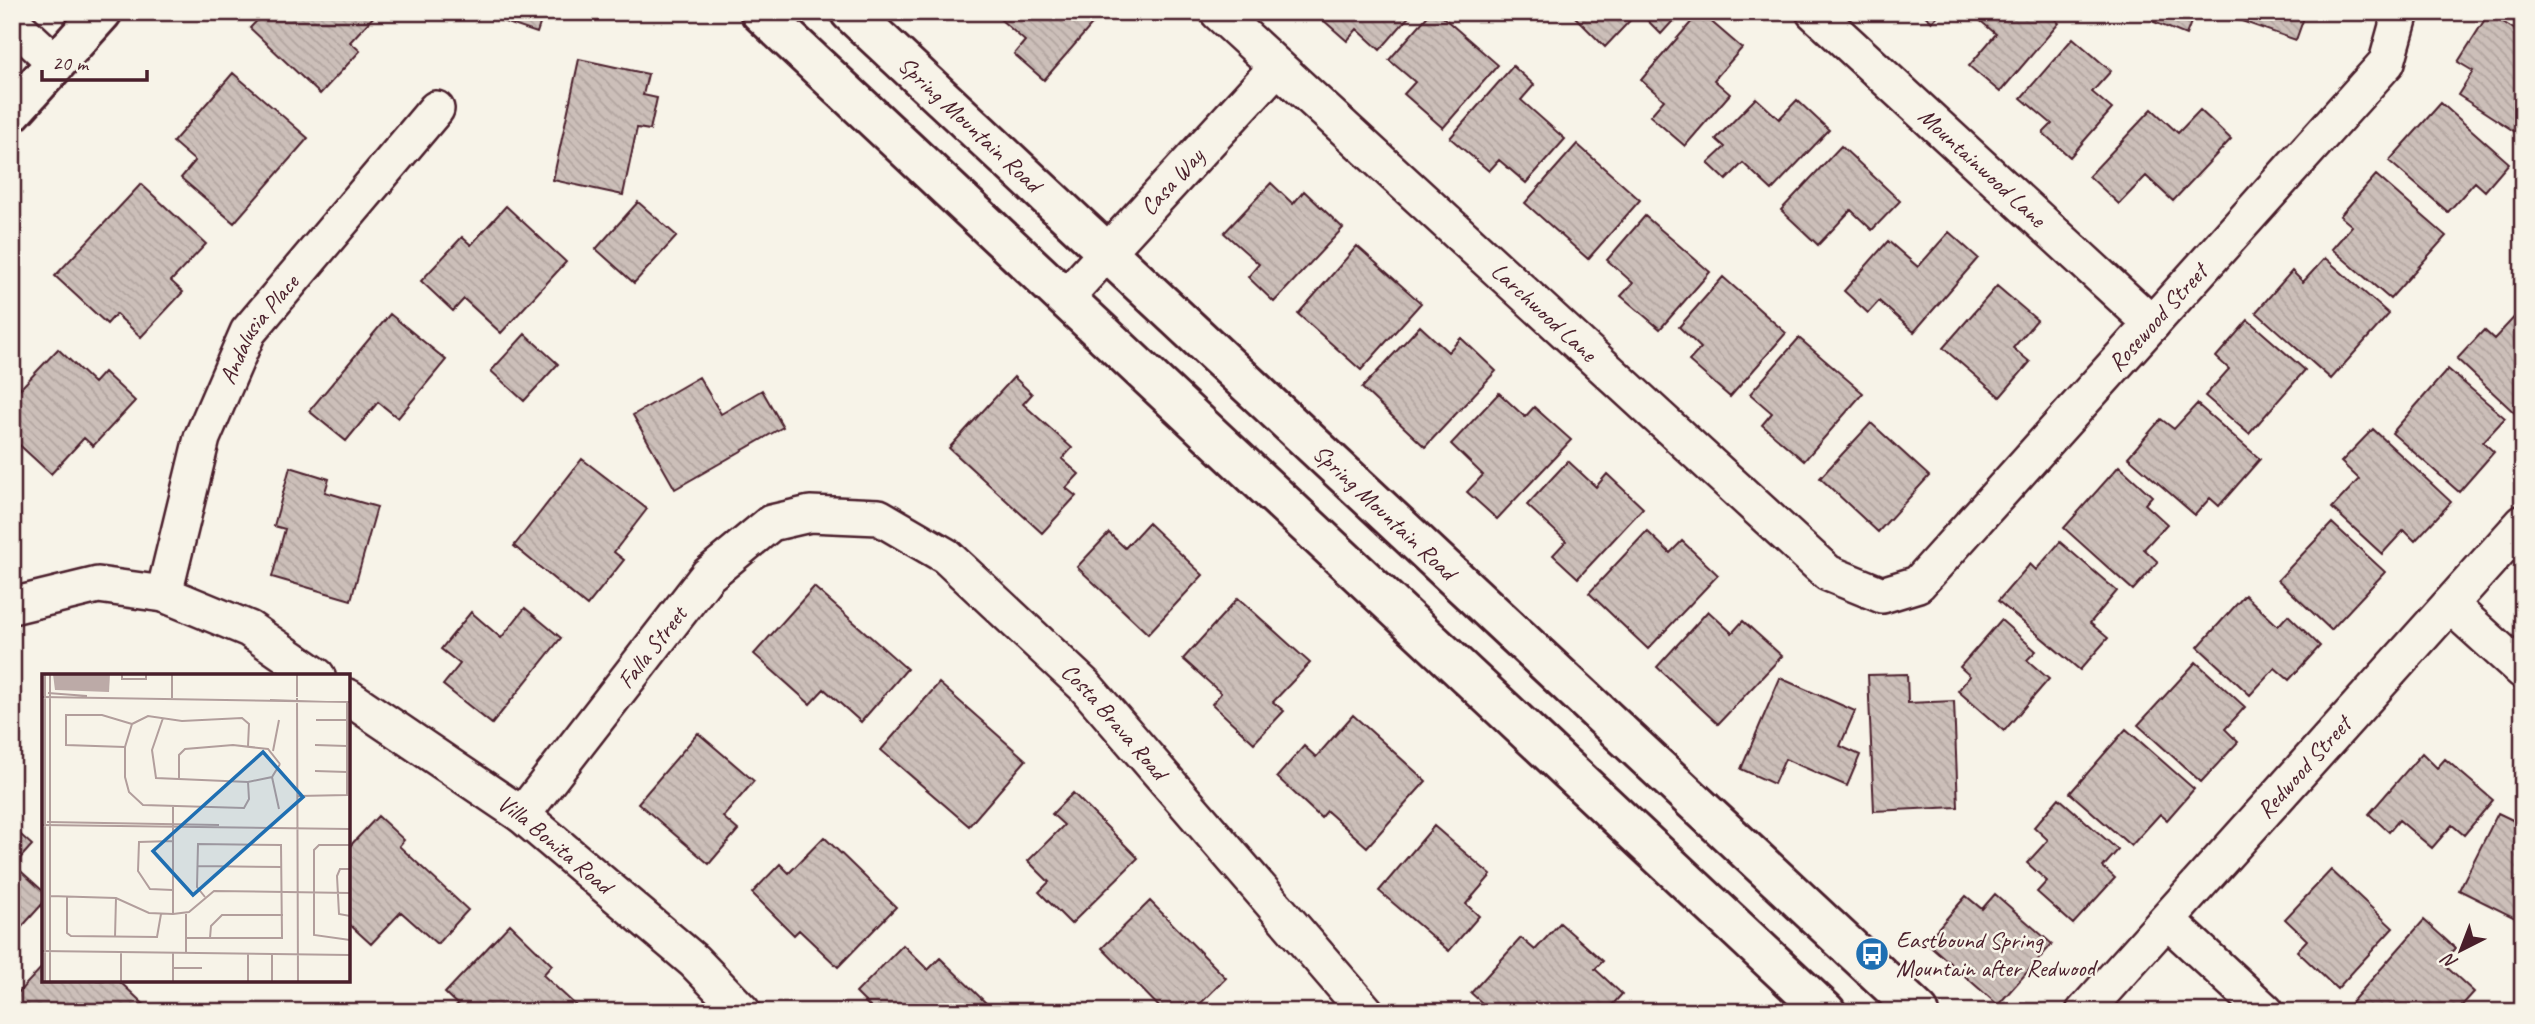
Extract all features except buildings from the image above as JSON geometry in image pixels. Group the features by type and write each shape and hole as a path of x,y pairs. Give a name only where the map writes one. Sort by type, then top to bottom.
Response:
{"main road":[{"path":"12,112 102,12"},
{"path":"760,12 1826,1012"},
{"name":"Spring Mountain Road","path":"850,12 1919,1012"}],"street":[{"name":"Larchwood Lane","path":"1218,12 1828,573 1882,595"},
{"name":"Mountainwood Lane","path":"1814,12 2152,324"},
{"name":"Rosewood Street","path":"1882,595 1918,584 2387,62 2402,12"},
{"path":"12,22 56,64"},
{"name":"Casa Way","path":"1065,298 1277,67"},
{"name":"Andalusia Place","path":"164,594 202,438 248,332 436,109"},
{"name":"Falla Street","path":"522,815 708,575 771,523 810,514"},
{"name":"Costa Brava Road","path":"810,514 879,517 946,556 1085,686 1366,1012"},
{"name":"Redwood Street","path":"2084,1012 2523,523"},
{"path":"12,607 98,585 164,594 249,629 314,674"},
{"path":"2450,605 2523,671"},
{"name":"Villa Bonita Road","path":"350,698 522,815 694,961 743,1012"},
{"path":"2168,920 2266,1012"}],"place":[{"name":"Eastbound Spring Mountain after Redwood","path":"1872,954"}]}
